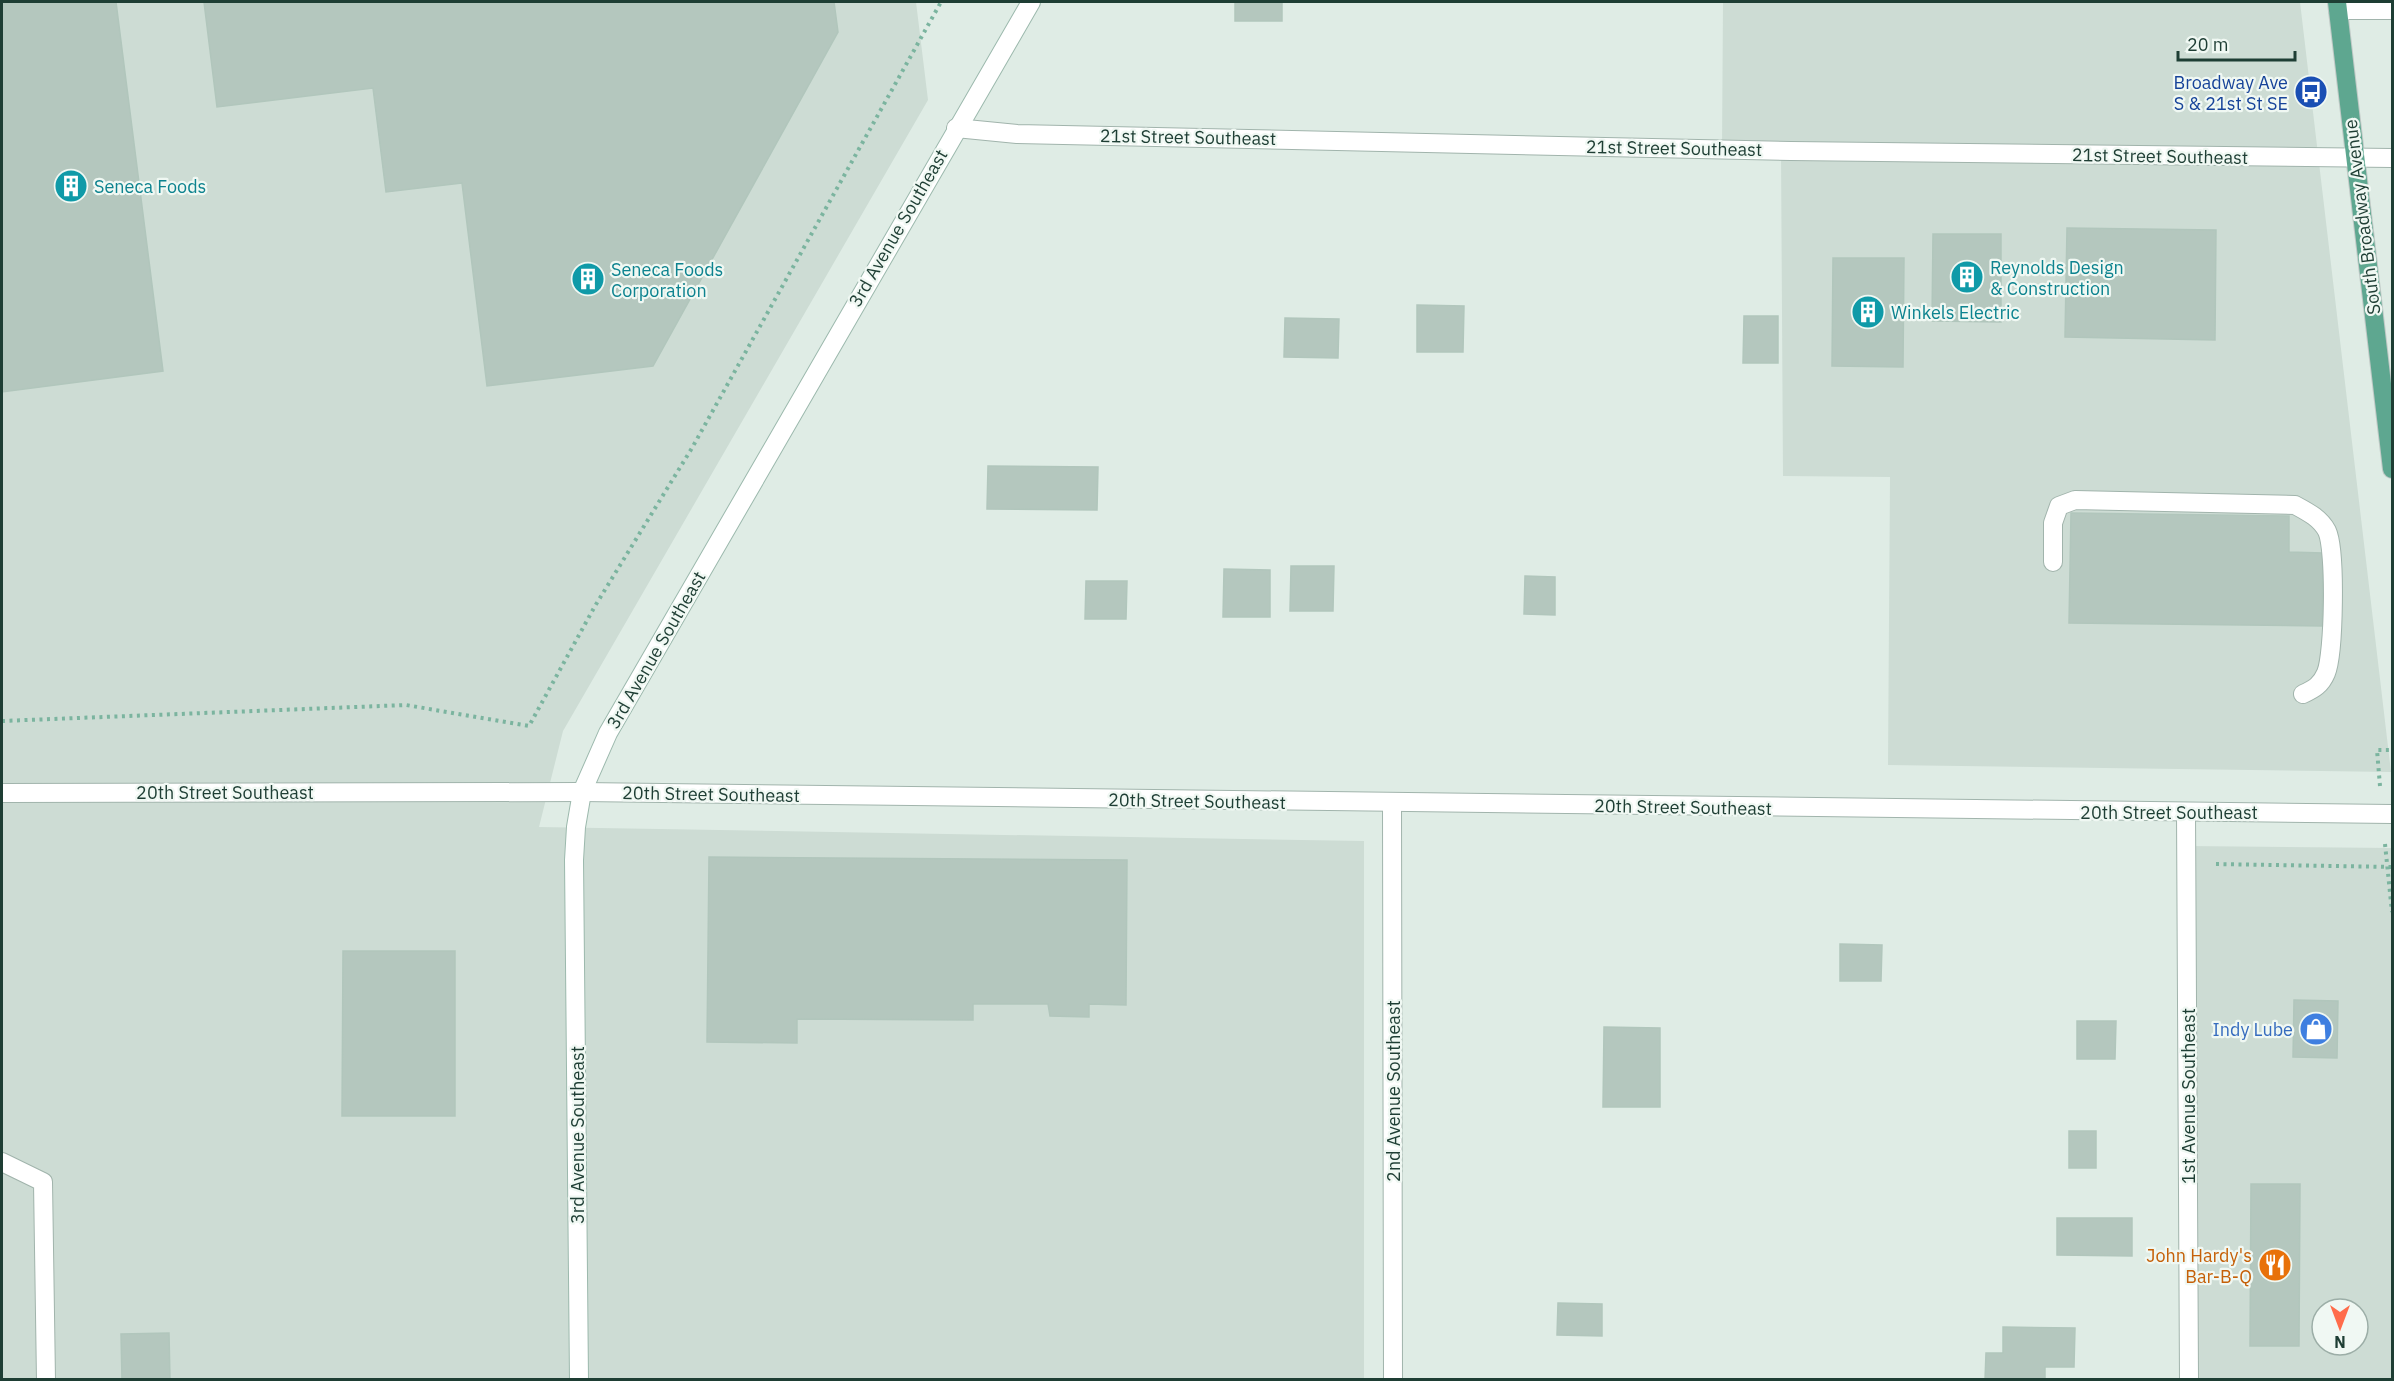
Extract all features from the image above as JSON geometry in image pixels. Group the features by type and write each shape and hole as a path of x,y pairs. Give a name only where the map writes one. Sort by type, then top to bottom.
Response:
{"main road":[{"name":"South Broadway Avenue","path":"2338,6 2392,469"}],"street":[{"name":"3rd Avenue Southeast","path":"579,1380 574,860 576,827 582,792 608,733 956,128 1031,2"},
{"path":"2338,6 2392,10"},
{"name":"21st Street Southeast","path":"956,128 1027,134 1686,149 2392,158"},
{"path":"2054,562 2054,523 2059,506 2075,500 2295,505 2315,516 2327,531 2331,550 2331,630 2326,672 2316,688 2303,694"},
{"name":"20th Street Southeast","path":"2,793 582,792 2392,814"},
{"name":"2nd Avenue Southeast","path":"1392,803 1394,1380"},
{"name":"1st Avenue Southeast","path":"2186,812 2189,1380"},
{"path":"2,1162 43,1182 46,1380"}],"path":[{"path":"2,721 406,705 529,726 595,606 692,448 941,2"},
{"path":"2377,750 2392,750"},
{"path":"2186,864 2390,867 2392,912"}],"shaded area":[{"path":"2,2 916,2 928,100 563,731 539,827 1364,841 1364,1379 2,1380"},
{"path":"1723,2 2300,2 2391,772 1888,765 1890,477 1783,476 1781,150 1722,149"},
{"path":"2186,846 2392,848 2392,1379 2189,1379"}],"building":[{"name":"Seneca Foods","path":"2,2 116,2 163,371 2,392"},
{"name":"Seneca Foods Corporation","path":"204,2 834,2 838,32 653,366 487,386 462,183 386,192 373,88 217,107"},
{"path":"1235,2 1282,2 1282,21 1235,21"},
{"path":"2067,228 2216,230 2215,340 2065,337"},
{"name":"Reynolds Design & Construction","path":"1933,234 2001,234 2001,322 1932,321"},
{"name":"Winkels Electric","path":"1833,258 1904,258 1903,367 1832,366"},
{"path":"1417,305 1464,306 1463,352 1417,352"},
{"path":"1744,316 1778,316 1778,363 1743,363"},
{"path":"1285,318 1339,319 1338,358 1284,357"},
{"path":"988,466 1098,467 1097,510 987,509"},
{"path":"2071,513 2289,516 2289,552 2323,553 2322,626 2069,623"},
{"path":"1291,566 1334,566 1333,611 1290,611"},
{"path":"1224,569 1270,570 1270,617 1223,617"},
{"path":"1525,576 1555,577 1555,615 1524,614"},
{"path":"1086,581 1127,581 1126,619 1085,619"},
{"path":"709,857 1127,860 1126,1005 1089,1004 1089,1017 1050,1016 1048,1004 973,1004 973,1020 797,1019 797,1043 707,1042"},
{"path":"1840,944 1882,945 1881,981 1840,981"},
{"path":"343,951 455,951 455,1116 342,1116"},
{"name":"Indy Lube","path":"2294,1000 2338,1001 2337,1058 2293,1057"},
{"path":"2077,1021 2116,1021 2115,1059 2077,1059"},
{"path":"1604,1027 1660,1028 1660,1107 1603,1107"},
{"path":"2069,1131 2096,1131 2096,1168 2069,1168"},
{"name":"John Hardy's Bar-B-Q","path":"2251,1184 2300,1184 2299,1346 2250,1346"},
{"path":"2057,1218 2132,1218 2132,1256 2057,1255"},
{"path":"1558,1303 1602,1304 1602,1336 1557,1335"},
{"path":"2003,1327 2075,1328 2074,1367 2045,1367 2045,1380 1985,1380 1986,1353 2003,1353"},
{"path":"169,1333 170,1380 122,1380 121,1334"}],"place":[{"name":"Broadway Ave S & 21st St SE","path":"2311,92"},
{"name":"Seneca Foods","path":"71,186"},
{"name":"Reynolds Design & Construction","path":"1967,277"},
{"name":"Seneca Foods Corporation","path":"588,279"},
{"name":"Winkels Electric","path":"1868,312"},
{"name":"Indy Lube","path":"2316,1029"},
{"name":"John Hardy's Bar-B-Q","path":"2275,1265"}]}
